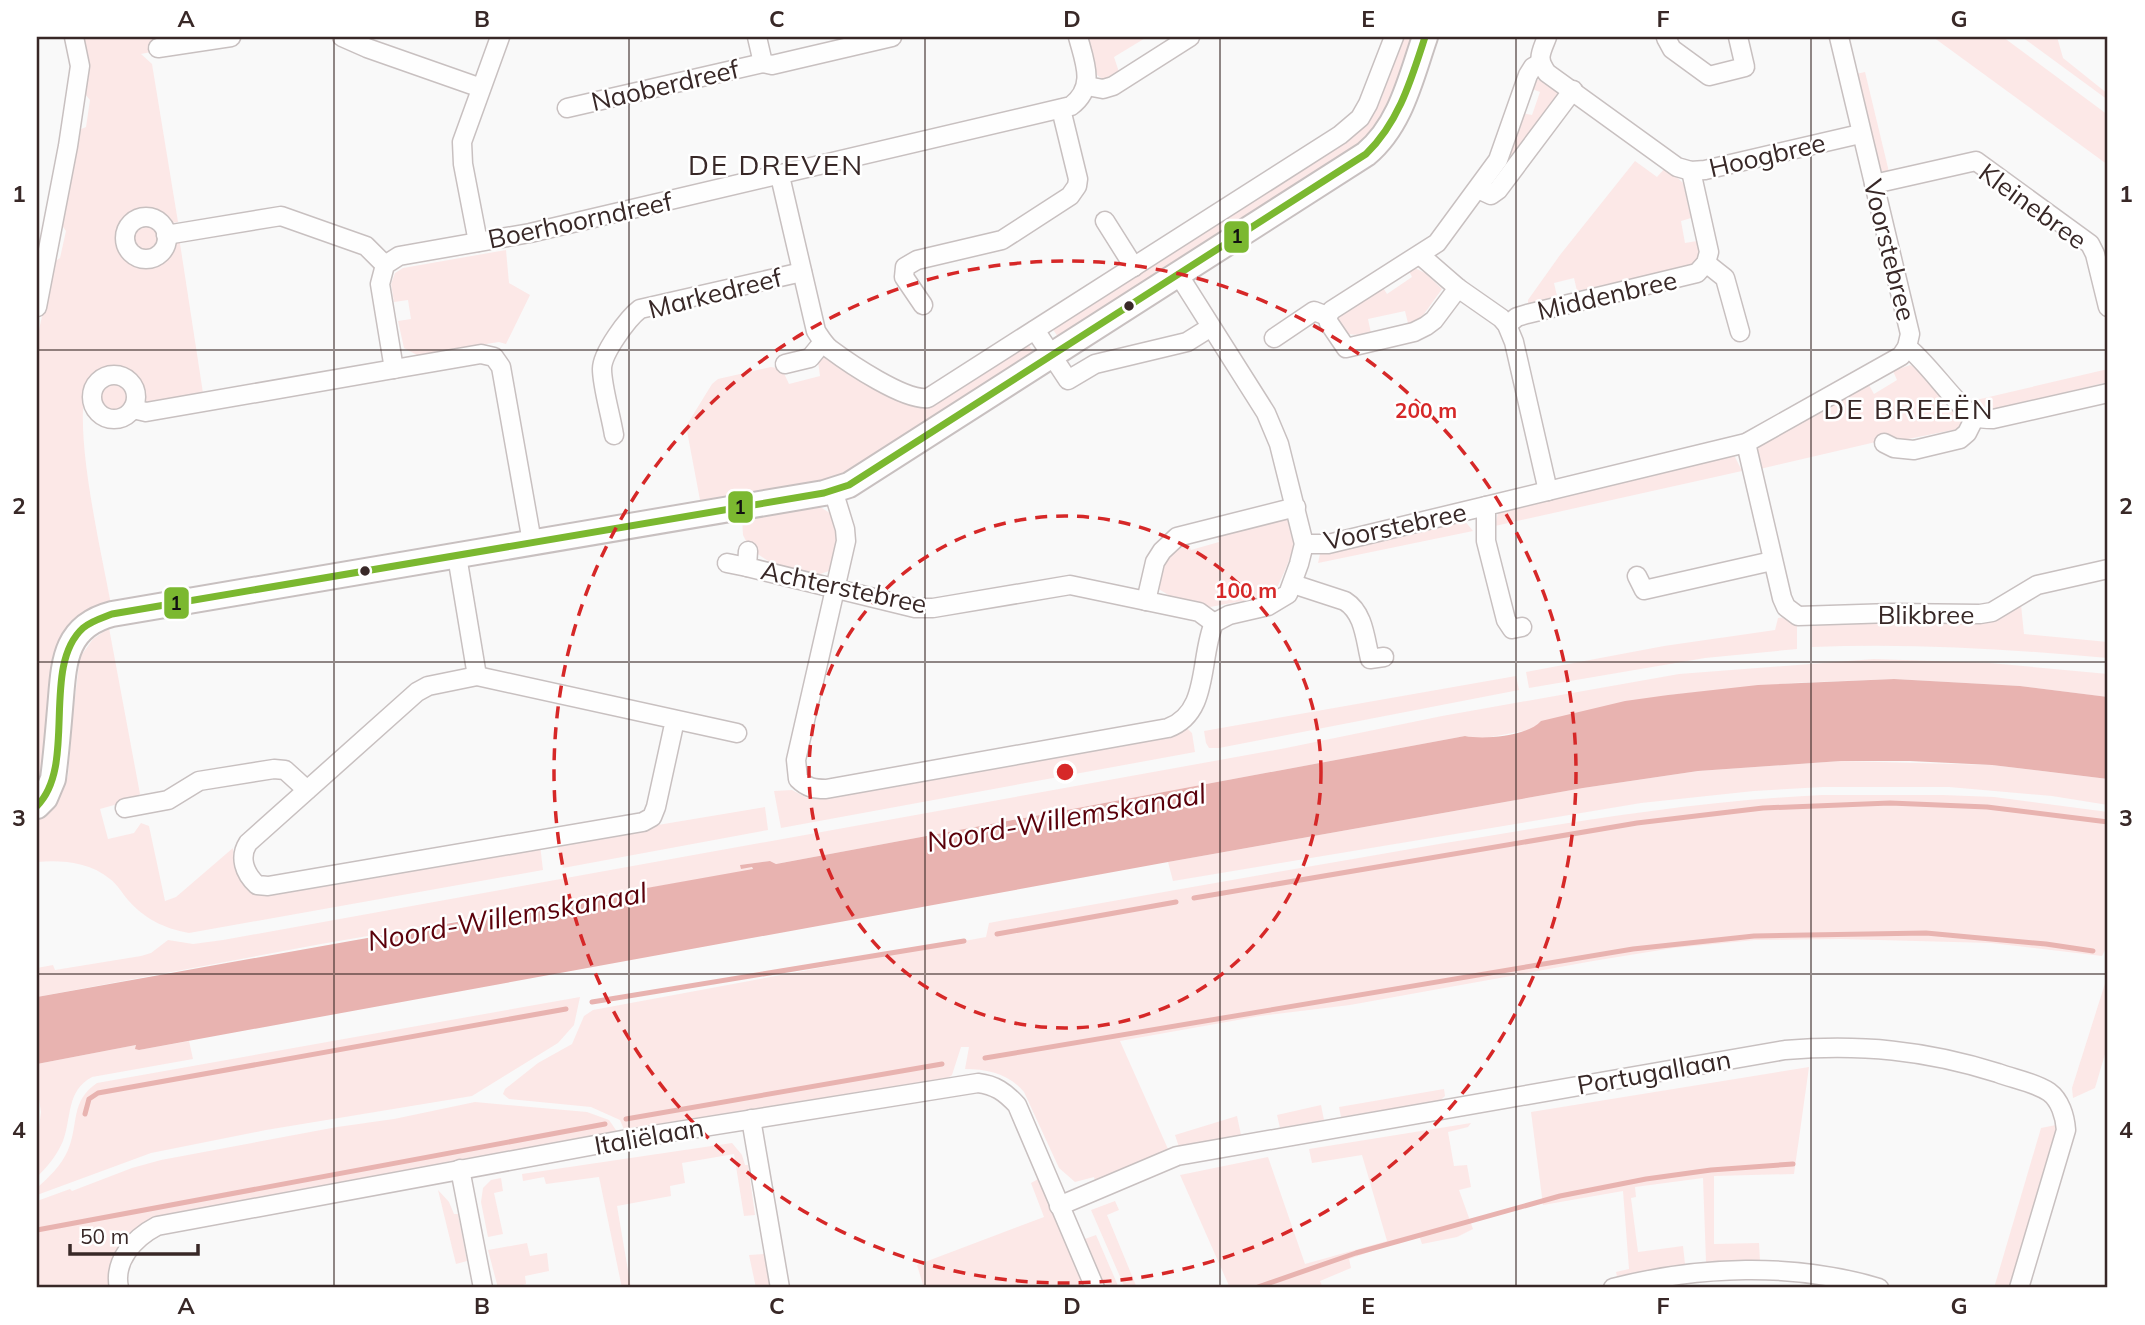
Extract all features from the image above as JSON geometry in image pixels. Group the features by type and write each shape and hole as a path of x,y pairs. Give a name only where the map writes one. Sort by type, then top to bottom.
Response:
{"street":[{"path":"37,307 68,146 80,65 75,37"},
{"path":"158,48 231,37"},
{"path":"342,37 481,88"},
{"path":"478,242 463,164 462,142 500,37"},
{"name":"Naoberdreef","path":"757,37 763,63"},
{"name":"Naoberdreef","path":"568,108 763,63 772,65 892,37"},
{"path":"1078,37 1087,74 1087,86 1103,89 1113,86 1190,37"},
{"path":"785,364 810,358 823,342 909,397 920,399 935,394 1340,135 1360,118 1377,84 1394,37"},
{"path":"37,806 45,798 53,779 67,653 81,630 90,622 112,614 833,490 856,481 1376,146 1394,121 1425,37"},
{"path":"1506,165 1528,75 1533,67 1540,63 1547,37"},
{"path":"1665,38 1672,49 1709,76 1745,67 1738,37"},
{"name":"Voorstebree","path":"1304,544 1328,544 1746,443 1901,356 1907,347 1910,334 1860,134 1839,37"},
{"name":"Hoogbree","path":"1540,63 1547,73 1676,167 1691,172 1860,134"},
{"name":"Boerhoorndreef","path":"385,265 399,256 530,233 1061,109 1079,100 1087,86"},
{"path":"1327,316 1332,310 1437,243 1478,189 1506,165 1573,90"},
{"path":"923,305 904,277 905,267 918,260 1002,240 1070,196 1078,179 1061,109"},
{"name":"Kleinebree","path":"1874,184 1976,161 2090,244 2108,307"},
{"name":"Middenbree","path":"1507,325 1517,317 1527,314 1697,273 1706,264 1709,252 1691,172"},
{"name":"Markedreef","path":"780,176 816,331 823,342"},
{"path":"166,235 281,216 366,246 385,265 380,284 394,369"},
{"path":"1105,221 1134,267"},
{"name":"Middenbree","path":"1420,255 1507,325 1514,342 1548,491"},
{"name":"Middenbree","path":"1706,264 1726,278 1740,332"},
{"name":"Markedreef","path":"614,435 602,368 606,355 632,316 640,309 802,272"},
{"path":"833,490 846,541 796,760 798,779 806,787 814,789 1181,724 1195,706 1214,623 1228,615 1268,606 1288,594 1304,544 1279,444 1266,413 1178,274"},
{"path":"1327,316 1329,324 1346,348 1414,332 1426,326 1458,288"},
{"path":"1273,338 1314,312 1327,316"},
{"path":"1035,330 1068,380 1087,367 1106,360 1187,342 1211,327"},
{"path":"1907,347 1920,357 1975,417 1993,419 2108,393"},
{"path":"133,409 146,412 481,354 494,357 501,367 532,542"},
{"path":"1884,443 1894,448 1914,450 1960,439 1967,433 1975,417"},
{"name":"Blikbree","path":"1746,443 1772,561 1786,607 1794,614 1980,614 1992,612 2037,585 2108,569"},
{"name":"Voorstebree","path":"1486,506 1486,541 1506,620 1512,629 1522,627"},
{"path":"1146,601 1155,562 1177,537 1296,508"},
{"path":"457,556 477,676"},
{"name":"Achterstebree","path":"727,563 748,559 835,588 925,609 1070,584 1199,612 1214,623"},
{"path":"1637,576 1644,590 1772,561"},
{"path":"1293,584 1345,601 1352,606 1358,612 1370,659 1384,657"},
{"path":"676,720 656,807 652,817 643,822 268,886 257,885 247,874 244,850 248,842 416,692 428,686 477,676 737,733"},
{"path":"135,811 168,800 199,781 274,769 285,770 307,790"},
{"name":"Portugallaan","path":"1059,1206 1177,1156 1785,1050 1823,1047 1885,1049 1944,1057 2037,1086 2050,1093 2064,1114 2066,1130 2019,1288"},
{"name":"Italiëlaan","path":"118,1288 121,1264 128,1249 142,1234 157,1226 460,1169 978,1083 991,1085 1005,1093 1017,1105 1095,1288"},
{"path":"751,1119 780,1288"},
{"path":"460,1169 483,1288"},
{"path":"1613,1288 1665,1276 1747,1270 1811,1275 1879,1288"}],"shaded area":[{"path":"81,37 227,37 141,54 152,64 178,222 167,224 163,218 148,210 132,213 123,220 119,229 119,240 122,250 138,262 156,259 179,237 203,393 145,403 135,378 116,368 102,370 87,386 83,405 86,461 95,525 111,604 87,612 37,788 37,339 54,262 60,258 66,231 61,224 79,130 86,127 90,100 85,94 89,60"},
{"path":"1086,37 1147,37 1114,57 1119,72 1105,81 1097,75"},
{"path":"1402,37 1416,37 1386,116 1366,141 1058,337 1052,328 1371,115 1381,100"},
{"path":"1933,37 2003,37 2108,115 2108,165"},
{"path":"2022,37 2057,37 2063,58 2108,94 2108,100"},
{"path":"1865,72 1889,172 1885,173 1879,169 1856,74"},
{"path":"1537,80 1545,80 1558,88 1558,97 1516,158 1508,153 1522,113 1532,115 1540,92 1532,89"},
{"path":"1635,161 1657,177 1666,167 1683,183 1691,218 1681,221 1685,243 1697,241 1700,257 1694,265 1577,291 1574,278 1554,283 1557,296 1528,304 1528,300 1560,255"},
{"path":"146,221 157,225 161,236 157,247 146,251 135,247 131,236 135,225"},
{"path":"506,250 509,283 530,295 506,344 499,342 417,355 404,348 398,321 411,319 408,300 394,302 391,284 395,273 403,268"},
{"path":"1413,267 1425,273 1442,289 1417,321 1408,323 1405,311 1368,319 1371,333 1354,335 1340,328 1337,316 1382,286 1387,294 1412,277 1408,269"},
{"path":"1028,344 1035,354 846,475 829,481 700,500 687,431 688,423 712,384 718,379 771,367 782,369 789,384 820,376 818,361 820,357 826,356 892,399 917,406"},
{"path":"1910,365 1920,369 1960,416 1962,421 1958,429 1898,441 1880,441 1760,469 1757,453 1759,445 1869,385 1874,394 1897,380 1893,371"},
{"path":"2108,369 2108,382 1989,411 1983,411 1976,400"},
{"path":"114,382 124,386 128,396 124,406 114,410 104,406 100,396 104,386"},
{"path":"1734,455 1742,471 1495,526 1498,513"},
{"path":"817,505 833,515 839,537 835,563 829,571 817,575 770,562 749,547 743,535 742,517"},
{"path":"1283,517 1290,522 1294,541 1283,575 1275,592 1270,596 1210,607 1170,596 1157,588 1166,551 1187,539 1191,550 1219,542 1216,531"},
{"path":"1464,520 1473,531 1318,563 1320,554"},
{"path":"2021,605 2024,634 2108,642 2108,658 1960,648 1812,647 1812,623 1979,621 1995,618"},
{"path":"1778,618 1797,621 1797,649 1705,658 1529,688 1526,672 1664,646 1775,630"},
{"path":"109,628 140,794 132,800 100,809 108,839 134,833 141,823 149,826 165,901 176,897 233,848 235,864 242,882 262,893 540,845 543,870 189,933 148,917 134,907 113,881 102,873 66,862 37,862 37,821 49,813 58,801 68,776 80,657 93,639"},
{"path":"1874,659 1990,663 2108,674 2108,697 2020,686 1894,679 1792,683 1668,695 1534,729 1480,739 1465,736 776,864 770,861 740,865 752,867 753,870 321,944 37,997 37,968 53,965 55,970 141,956 151,953 168,940 193,944 223,940 1286,748 1442,716 1679,674"},
{"path":"1516,676 1519,690 1219,748 1209,748 1206,743 1204,731"},
{"path":"1187,728 1192,733 1195,752 781,828 774,791 792,790 807,798"},
{"path":"1841,761 1992,765 2108,779 2108,805 2052,796 1949,787 1823,787 1754,791 1641,803 1173,881 1168,862 1583,788 1698,771"},
{"path":"1822,795 1994,797 2108,812 2108,944 2102,956 1991,943 1755,940 1673,948 1350,1005 1260,1016 1120,1041 1168,1149 1164,1155 1095,1181 1094,1177 1075,1182 1059,1168 1024,1092 1018,1086 998,1074 965,1069 969,1047 961,1047 952,1075 948,1078 625,1132 620,1120 591,1107 509,1099 503,1094 505,1089 538,1063 572,1044 584,1016 593,1010 986,937 989,923 1214,883 1630,814 1726,802"},
{"path":"765,807 768,830 563,868 556,842"},
{"path":"2108,974 2108,1044 2095,1088 2073,1098 2072,1088"},
{"path":"580,997 574,1025 558,1043 472,1096 266,1130 151,1153 37,1195 37,1188 65,1156 79,1105 88,1090 97,1083"},
{"path":"189,1041 193,1059 92,1077 84,1083 71,1105 61,1146 37,1177 37,1142 41,1112 37,1064 136,1045 139,1050"},
{"path":"1809,1067 1794,1174 1714,1176 1714,1244 1759,1243 1760,1261 1706,1262 1703,1178 1635,1187 1636,1197 1631,1198 1638,1252 1683,1246 1685,1264 1617,1276 1616,1272 1629,1269 1623,1191 1543,1205 1531,1112"},
{"path":"1444,1089 1445,1096 1440,1101 1341,1117 1339,1107"},
{"path":"475,1102 587,1112 609,1120 618,1133 164,1216 141,1226 123,1242 112,1263 110,1288 37,1288 37,1201 161,1160"},
{"path":"1321,1105 1324,1120 1280,1128 1277,1115"},
{"path":"1237,1116 1241,1135 1188,1148 1179,1147 1175,1135"},
{"path":"1471,1123 1468,1127 1448,1132 1454,1166 1467,1165 1471,1187 1459,1190 1473,1229 1457,1237 1422,1244 1419,1235 1349,1259 1351,1268 1320,1281 1323,1288 1230,1288 1180,1175 1268,1157 1305,1264 1387,1241 1362,1155 1312,1163 1309,1149"},
{"path":"2056,1125 2056,1134 2012,1283 2010,1288 1994,1288 2041,1128"},
{"path":"732,1143 742,1155 745,1165 748,1165 755,1215 744,1216 734,1154 682,1163 685,1183 670,1186 671,1196 617,1206 631,1288 622,1288 599,1177 546,1184 544,1177 523,1181 522,1174"},
{"path":"501,1178 503,1191 494,1193 503,1234 488,1237 481,1202 483,1188 491,1180"},
{"path":"1040,1178 1085,1288 924,1288 917,1265 1044,1217 1031,1183"},
{"path":"438,1190 449,1202 454,1214 458,1214 467,1261 456,1264"},
{"path":"1115,1201 1119,1210 1107,1215 1137,1288 1125,1288 1091,1210"},
{"path":"1096,1235 1119,1288 1103,1288 1082,1240"},
{"path":"527,1243 530,1256 547,1253 549,1271 525,1276 526,1284 498,1288 488,1250"},
{"path":"764,1254 771,1288 756,1288 749,1255"}],"water":[{"name":"Noord-Willemskanaal","path":"1894,679 2020,686 2108,697 2108,779 1992,765 1910,761 1841,761 1698,771 1583,788 1168,862 139,1050 135,1049 136,1045 37,1064 37,997 753,869 741,869 740,865 770,861 776,864 1465,736 1505,736 1526,730 1541,721 1625,701 1758,685"}],"waterway":[{"path":"1194,898 1637,823 1763,808 1890,803 1987,807 2108,822"},
{"path":"997,934 1176,902"},
{"path":"985,1058 1633,949 1754,936 1926,933 2093,951"},
{"path":"592,1002 964,941"},
{"path":"85,1114 89,1099 98,1093 566,1009"},
{"path":"626,1119 942,1064"},
{"path":"37,1230 605,1124"},
{"path":"1255,1288 1356,1253 1560,1196 1646,1179 1711,1170 1793,1164"}],"transit line":[{"name":"1","path":"37,806 49,788 55,766 63,666 70,645 90,623 112,614 824,493 849,485 1366,154 1395,114 1409,84 1425,37"}],"district":[{"name":"DE DREVEN","path":"776,164"},
{"name":"DE BREEËN","path":"1909,408"}]}
